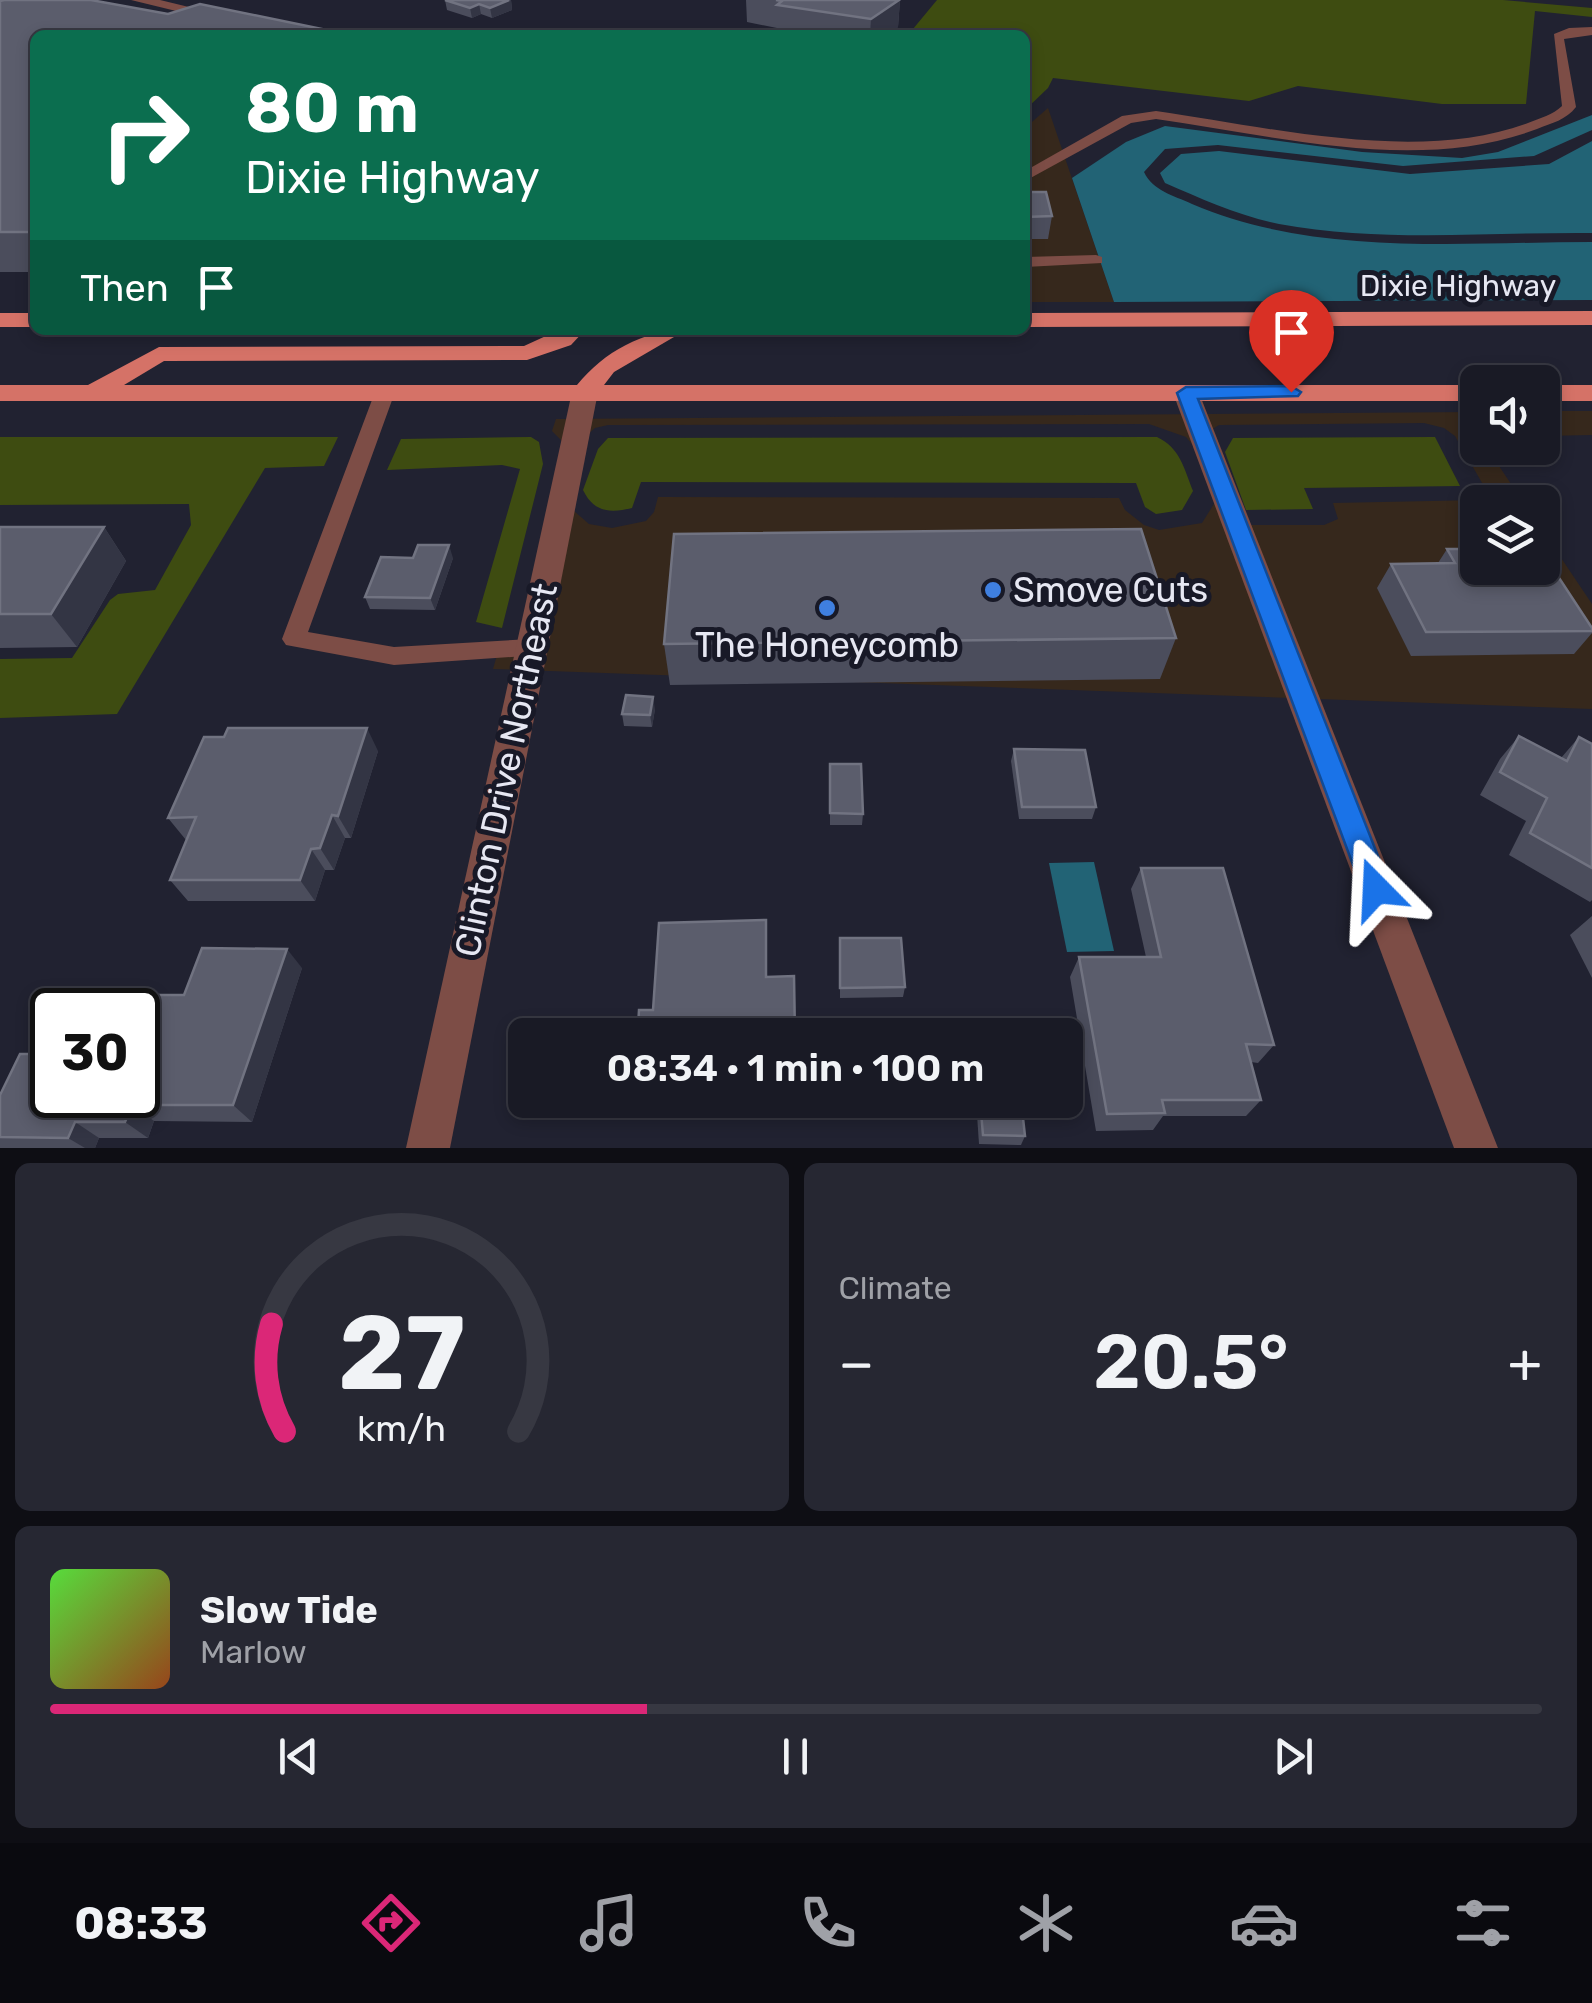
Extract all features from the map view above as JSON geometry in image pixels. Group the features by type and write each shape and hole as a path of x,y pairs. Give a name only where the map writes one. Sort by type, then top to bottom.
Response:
{"main road":[{"name":"Dixie Highway","path":"1030,320 1592,318"},
{"path":"0,320 30,320"},
{"path":"94,392 159,354 526,353 568,335"},
{"path":"584,392 606,367 665,335"},
{"path":"0,393 1460,393"},
{"path":"1560,393 1592,393"}],"street":[{"path":"139,0 274,30"},
{"name":"Clinton Drive Northeast","path":"428,1148 584,392"},
{"path":"1186,393 1476,1148"}],"lane":[{"path":"1030,174 1127,119 1156,115 1404,146 1481,141 1563,114 1568,108 1558,38 1569,32 1592,30"},
{"path":"1030,262 1096,260"},
{"path":"386,392 294,640 394,656 531,648"}],"shaded area":[{"path":"1048,108 1114,302 1030,302 1030,124"},
{"path":"1560,411 1592,411 1592,435 1560,436"},
{"path":"1460,412 1460,445 1444,428 1424,423 1219,425 1211,430 1248,525 1324,525 1338,519 1333,503 1460,500 1460,585 1560,585 1560,556 1592,604 1592,709 493,669 499,648 515,645 525,636 565,466 561,440 552,431 556,419","holes":["1149,424 1186,437 1201,455 1217,499 1202,523 1159,530 1144,525 1125,510 1119,498 658,497 654,512 646,521 612,528 589,524 566,504 580,441 595,428 608,425"]},
{"path":"1472,465 1498,465 1512,485 1483,485"}],"green space":[{"path":"937,0 1503,0 1592,8 1592,17 1535,11 1526,104 1442,104 1298,86 1249,101 1053,78 1030,105 1030,30 912,30"},
{"path":"0,437 338,437 324,466 265,468 117,714 0,718 0,659 72,658 110,600 118,594 155,590 191,525 189,504 0,505"},
{"path":"531,437 539,442 543,464 502,628 476,622 520,469 502,465 387,470 401,439"},
{"path":"1157,437 1176,453 1193,491 1182,510 1156,514 1145,507 1136,483 641,482 632,508 617,511 598,507 583,490 598,449 608,438"},
{"path":"1435,437 1460,486 1304,488 1313,509 1246,510 1225,452 1233,438"}],"water":[{"path":"1592,115 1592,130 1534,156 1403,166 1218,145 1165,149 1144,172 1158,188 1192,204 1239,221 1288,232 1389,243 1592,242 1592,300 1114,302 1072,178 1126,142 1165,126 1362,152 1462,158 1498,152"},
{"path":"1592,141 1592,233 1396,235 1318,230 1235,212 1165,183 1160,173 1181,154 1219,151 1410,174 1549,164"},
{"path":"1094,862 1114,951 1067,952 1049,863"}],"building":[{"path":"91,0 168,14 200,4 327,30 30,30 30,232 0,232 0,1"},
{"path":"445,0 509,0 490,8 479,4 470,8"},
{"path":"776,0 899,0 871,19 777,5 782,1"},
{"path":"1030,192 1046,192 1052,216 1030,217"},
{"path":"0,527 104,527 51,614 0,614"},
{"path":"1141,529 1176,638 664,644 674,534"},
{"path":"418,545 449,545 430,598 365,597 381,557 413,558"},
{"path":"1447,549 1460,549 1460,585 1560,585 1560,579 1592,631 1426,632 1391,564 1455,563"},
{"path":"626,695 653,697 650,715 622,714"},
{"path":"228,728 367,728 338,816 332,815 320,848 311,849 300,880 170,880 196,817 168,818 204,737 224,737"},
{"path":"1519,736 1567,761 1579,737 1592,744 1592,868 1530,833 1547,798 1500,772"},
{"path":"1014,749 1085,750 1096,807 1022,807"},
{"path":"830,764 861,764 863,814 830,813"},
{"path":"1141,868 1223,868 1274,1045 1246,1044 1261,1100 1162,1100 1165,1113 1107,1114 1079,957 1161,957"},
{"path":"766,920 766,977 794,976 795,1018 639,1018 639,1010 653,1010 659,923"},
{"path":"840,938 901,938 905,987 840,988"},
{"path":"202,948 287,949 233,1105 160,1105 160,995 184,995"},
{"path":"20,1054 30,1054 30,1118 127,1118 125,1122 75,1122 68,1138 0,1137 0,1095"},
{"path":"982,1118 1023,1118 1025,1136 983,1135"}],"place":[{"name":"Smove Cuts","path":"993,590"},
{"name":"The Honeycomb","path":"827,608"}],"route":[{"path":"1291,392 1186,393 1376,889"}]}
